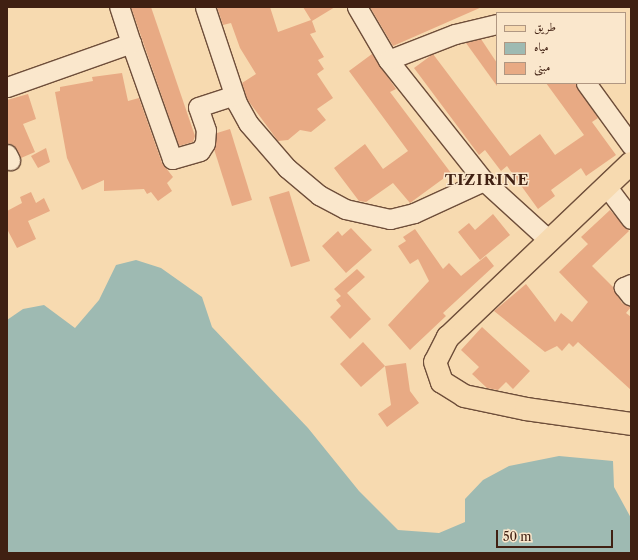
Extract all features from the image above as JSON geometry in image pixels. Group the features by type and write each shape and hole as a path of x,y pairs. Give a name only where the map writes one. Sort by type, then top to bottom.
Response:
{"main road":[{"path":"631,163 448,337 438,350 437,373 451,391 479,400 631,424"}],"street":[{"path":"119,7 172,159 200,150 205,143 206,130 198,106 234,95"},
{"path":"205,7 234,95 248,123 287,168 319,195 345,208 390,219 414,213 484,181"},
{"path":"357,7 388,60 484,181 550,241"},
{"path":"388,60 455,34 496,24"},
{"path":"7,87 132,43"},
{"path":"587,84 631,145"},
{"path":"607,187 631,219"},
{"path":"631,284 624,287 631,296"}],"water":[{"path":"136,260 161,268 202,297 212,327 308,428 359,491 398,530 439,533 465,522 465,499 483,480 509,466 559,456 613,461 614,487 631,518 631,553 7,553 7,320 23,309 44,305 75,328 99,300 116,265"}],"building":[{"path":"131,7 151,7 195,136 193,142 179,146"},
{"path":"217,7 270,7 278,32 311,20 303,7 335,7 312,21 316,32 310,34 324,57 318,60 324,69 317,74 333,98 317,109 326,120 311,132 300,130 288,140 278,141 247,99 242,83 256,74 240,48 231,23 223,25"},
{"path":"370,7 482,7 393,46"},
{"path":"481,39 496,62 497,86 466,43"},
{"path":"372,54 396,89 390,92 451,173 410,203 393,183 366,202 359,201 334,168 365,144 383,169 408,151 349,71"},
{"path":"433,54 510,156 540,134 555,155 584,135 547,84 576,84 598,118 592,122 616,155 586,176 581,168 551,190 555,196 538,209 507,166 501,171 485,150 479,155 414,68"},
{"path":"122,73 128,101 139,98 162,163 173,177 167,183 172,191 158,201 151,192 147,194 144,189 104,191 104,180 82,190 67,158 55,92 60,91 60,87 93,81 92,77"},
{"path":"28,94 36,119 23,124 35,152 21,158 13,145 7,143 7,100"},
{"path":"230,129 252,200 232,206 214,149 217,133"},
{"path":"46,148 50,162 38,168 31,156"},
{"path":"289,191 310,261 291,267 269,197"},
{"path":"31,192 36,203 44,198 50,211 28,221 36,239 17,248 7,229 7,211 22,203 20,197"},
{"path":"610,210 629,231 592,266 613,287 622,303 631,307 626,313 631,317 631,390 578,342 573,347 569,343 562,351 557,346 545,352 494,311 526,284 555,322 561,313 572,322 588,302 559,272 588,244 581,237"},
{"path":"493,214 510,235 480,260 458,232 469,223 475,230"},
{"path":"351,228 372,250 346,273 322,246 338,231 342,236"},
{"path":"415,229 443,269 449,263 461,276 486,256 494,266 443,313 446,316 410,350 388,325 429,281 418,259 410,264 398,246 406,241 403,237"},
{"path":"357,269 365,277 347,293 371,319 350,339 330,317 341,306 336,300 341,296 334,289"},
{"path":"482,327 530,371 513,389 506,382 498,390 487,388 472,374 479,367 461,350"},
{"path":"363,342 385,366 361,387 340,364"},
{"path":"406,363 410,391 419,403 387,427 378,414 391,405 385,366"}],"district":[{"name":"TIZIRINE","path":"487,180"}]}
